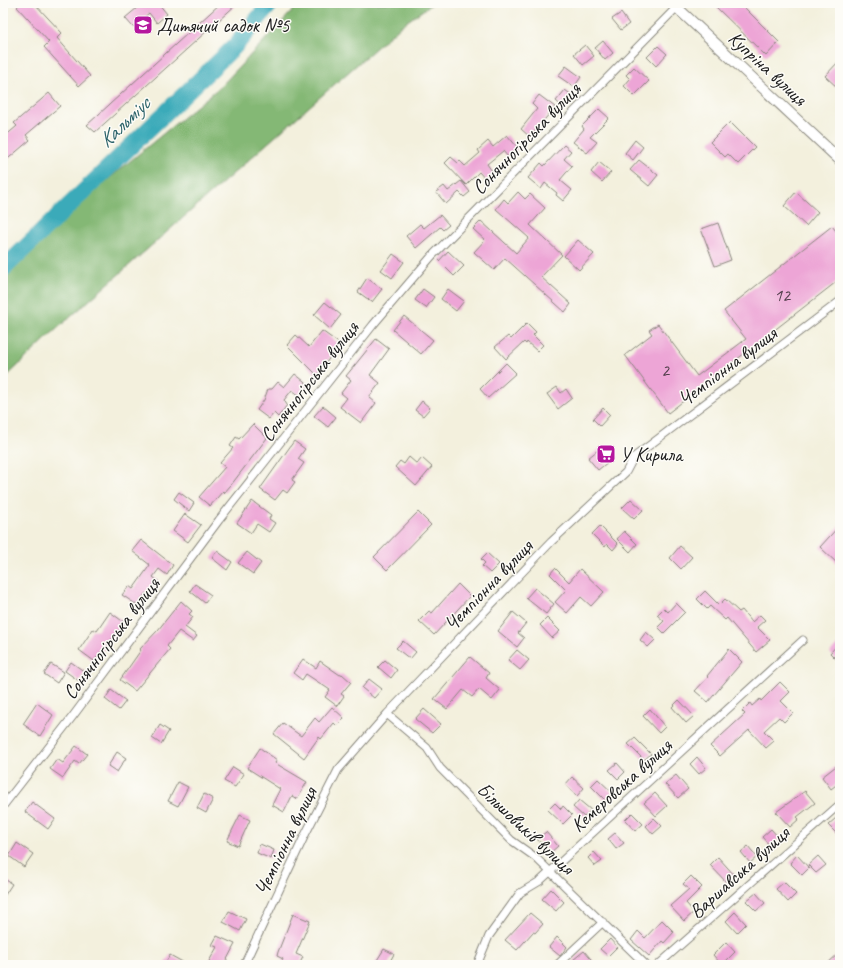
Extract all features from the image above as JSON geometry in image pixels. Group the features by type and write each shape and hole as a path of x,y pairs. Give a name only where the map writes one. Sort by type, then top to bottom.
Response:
{"main road":[{"name":"Купріна вулиця","path":"674,5 840,160"}],"street":[{"name":"Сонячногірська вулиця","path":"3,806 73,716 219,520 383,314 431,257 674,5"},
{"name":"Чемпіонна вулиця","path":"244,965 304,837 338,770 387,714 551,542 626,472 634,456 840,301"},
{"name":"Кемеровська вулиця","path":"477,965 489,936 520,893 540,881 803,640"},
{"name":"Більшовиків вулиця","path":"387,714 427,748 440,768 511,840 535,857 646,965"},
{"name":"Варшавська вулиця","path":"658,965 840,804"},
{"path":"557,965 603,922"}],"green space":[{"path":"300,3 433,3 402,25 50,335 3,380 3,266 221,86"}],"building":[{"path":"21,3 34,3 62,33 57,38 90,76 79,86 44,47 49,42 17,7"},
{"path":"143,3 158,3 167,14 157,23 149,13 133,27 125,18"},
{"path":"221,3 238,3 95,132 87,125"},
{"path":"712,3 740,3 779,42 766,56"},
{"path":"621,13 629,24 621,30 612,19"},
{"path":"603,41 613,53 605,60 595,48"},
{"path":"585,45 594,56 583,65 574,54"},
{"path":"658,46 667,54 656,66 647,57"},
{"path":"840,60 840,90 825,76"},
{"path":"566,66 581,77 574,87 558,76"},
{"path":"634,67 649,81 634,96 624,86 630,79 626,75"},
{"path":"565,90 573,96 564,108 556,101"},
{"path":"49,93 60,106 26,135 30,140 3,163 3,138 17,126 14,123"},
{"path":"539,95 555,107 530,137 521,129 537,109 532,104"},
{"path":"599,109 609,118 590,137 597,142 587,153 573,142 584,129 582,126"},
{"path":"730,122 755,147 738,164 728,154 725,157 710,142"},
{"path":"507,135 518,148 508,157 503,151 487,164 494,174 486,180 479,172 466,185 445,163 451,157 458,163 460,161 465,166 480,153 478,150 488,141 493,147"},
{"path":"635,140 643,147 633,160 625,153"},
{"path":"564,145 571,151 564,159 572,166 560,180 572,190 563,201 556,195 557,193 545,183 541,189 528,178 541,163 544,166"},
{"path":"639,160 658,175 649,186 630,170"},
{"path":"599,162 611,172 602,182 591,172"},
{"path":"461,181 470,192 464,197 459,192 446,204 436,192 444,186 448,191"},
{"path":"518,192 525,199 530,194 545,208 530,225 562,255 541,277 571,304 565,312 505,258 494,270 474,252 485,240 473,229 481,221 516,253 529,238 496,209 504,199 508,203"},
{"path":"796,192 818,212 806,226 784,206"},
{"path":"440,215 449,225 443,230 440,227 416,248 406,236 420,224 424,228"},
{"path":"718,223 731,260 715,266 701,229"},
{"path":"832,226 840,236 840,279 668,413 625,355 652,334 649,330 658,324 697,376 746,339 724,311"},
{"path":"578,240 594,254 579,270 564,256"},
{"path":"448,251 464,266 454,276 439,261"},
{"path":"393,254 404,262 392,278 381,270"},
{"path":"367,278 382,289 372,302 358,292"},
{"path":"423,289 434,297 426,308 415,300"},
{"path":"448,289 464,301 456,311 441,299"},
{"path":"325,302 341,315 330,329 314,315"},
{"path":"404,316 433,340 421,354 393,330"},
{"path":"527,323 536,332 533,335 543,345 537,351 527,342 526,344 524,342 506,359 495,347 508,336 511,339"},
{"path":"322,331 340,344 325,364 326,365 317,375 287,345 296,335 309,347"},
{"path":"376,339 389,349 370,375 380,383 369,397 376,403 361,423 340,407 347,398 341,393 351,380 346,376"},
{"path":"506,363 516,373 488,398 480,389"},
{"path":"295,374 309,385 300,396 292,390 284,400 287,405 278,417 274,413 269,419 257,410 264,400 268,389 272,389 278,382 284,387"},
{"path":"557,387 561,393 566,389 572,398 558,409 547,394"},
{"path":"422,401 430,408 423,416 415,410"},
{"path":"323,406 336,417 328,427 314,416"},
{"path":"603,408 610,415 600,426 593,419"},
{"path":"253,424 267,438 231,485 224,493 223,491 210,506 199,497 225,467 220,463 233,448 230,446 236,437 239,439"},
{"path":"294,441 305,449 298,459 304,463 292,480 295,482 287,493 283,490 275,500 260,489"},
{"path":"603,446 613,458 598,470 588,458"},
{"path":"409,457 417,464 422,458 432,467 416,486 395,467 400,461 404,464"},
{"path":"179,492 194,503 189,511 174,499"},
{"path":"631,499 643,510 634,519 622,508"},
{"path":"252,501 271,515 269,519 275,523 269,532 257,524 251,533 237,523"},
{"path":"418,512 431,525 387,570 374,557"},
{"path":"185,514 201,525 188,542 173,531"},
{"path":"840,525 840,566 820,547"},
{"path":"600,526 618,544 613,550 607,544 605,547 592,534"},
{"path":"624,531 637,544 630,552 617,539"},
{"path":"141,540 173,565 167,575 159,569 153,577 158,581 148,595 146,593 137,605 122,595 129,586 133,589 150,565 132,551"},
{"path":"680,546 692,557 681,569 670,558"},
{"path":"217,551 232,562 227,570 212,558"},
{"path":"247,552 261,563 253,574 238,563"},
{"path":"487,553 499,564 490,573 482,566 485,563 481,559"},
{"path":"555,568 569,582 580,569 604,592 591,606 581,597 567,613 555,602 566,590 550,574"},
{"path":"195,584 211,595 205,603 190,591"},
{"path":"458,584 470,596 434,635 419,621 429,611 432,613"},
{"path":"535,588 554,604 546,614 526,598"},
{"path":"705,591 719,605 725,599 739,612 742,610 752,622 760,615 765,620 757,627 770,640 756,652 727,618 725,620 710,606 707,609 697,599"},
{"path":"181,601 192,611 189,614 193,617 185,627 197,636 193,641 179,631 167,646 170,649 135,691 120,680 141,650 140,649 158,630"},
{"path":"676,603 685,612 664,633 658,627 664,621 657,615 664,608 668,612"},
{"path":"110,612 125,623 94,661 79,650 93,629 97,631"},
{"path":"513,612 526,623 518,633 524,638 517,647 498,631"},
{"path":"547,618 560,631 552,638 540,625"},
{"path":"646,632 655,640 648,647 640,640"},
{"path":"403,641 416,652 410,659 396,648"},
{"path":"840,642 840,663 830,653"},
{"path":"729,649 742,662 708,702 695,691 708,677 707,676"},
{"path":"517,650 529,660 520,670 508,660"},
{"path":"470,657 489,673 486,678 500,690 492,700 479,689 472,697 463,690 447,709 434,699"},
{"path":"303,659 316,668 320,661 340,675 342,674 351,682 341,694 344,696 337,706 325,697 330,690 306,674 302,680 293,673"},
{"path":"385,660 397,670 391,678 378,667"},
{"path":"71,662 85,672 79,681 65,671"},
{"path":"51,664 64,672 57,683 44,674"},
{"path":"369,679 382,689 374,698 362,688"},
{"path":"780,682 790,692 781,701 793,713 784,722 779,717 764,731 774,741 766,748 749,730 720,756 710,746 745,714 742,711 750,703 752,706 760,699 761,701"},
{"path":"111,690 126,701 119,710 105,699"},
{"path":"679,700 694,716 686,723 672,707"},
{"path":"37,703 53,715 40,736 23,724"},
{"path":"332,707 344,718 337,726 334,723 321,739 319,737 304,758 274,734 283,723 301,736 315,718 319,722"},
{"path":"424,709 441,724 432,733 415,719"},
{"path":"650,709 665,727 659,733 643,716"},
{"path":"160,725 169,731 161,744 152,738"},
{"path":"635,738 651,754 644,760 628,744"},
{"path":"76,746 87,754 79,764 75,761 63,778 50,769 57,759 63,763"},
{"path":"260,748 277,760 275,763 307,782 297,799 292,796 284,812 272,805 280,789 247,768"},
{"path":"117,752 126,758 117,772 108,766"},
{"path":"697,757 706,768 699,774 690,764"},
{"path":"617,763 625,772 618,779 609,770"},
{"path":"840,763 840,782 831,789 822,777"},
{"path":"233,767 244,774 235,787 224,781"},
{"path":"676,775 688,789 678,798 665,784"},
{"path":"572,777 584,788 577,796 565,785"},
{"path":"598,779 615,795 607,802 591,786"},
{"path":"178,782 188,787 178,806 168,801"},
{"path":"805,791 815,803 797,817 799,819 790,827 776,812"},
{"path":"655,793 667,806 656,816 644,803"},
{"path":"204,794 213,799 206,813 197,808"},
{"path":"579,800 591,810 584,817 573,807"},
{"path":"32,802 55,819 48,829 25,812"},
{"path":"555,803 561,809 563,806 572,815 563,824 548,810"},
{"path":"632,813 643,824 635,831 625,820"},
{"path":"240,815 250,820 238,846 227,841"},
{"path":"654,818 662,826 653,834 646,826"},
{"path":"836,818 840,822 840,837 828,825"},
{"path":"771,829 779,838 770,846 762,837"},
{"path":"546,832 558,846 550,853 537,839"},
{"path":"615,833 624,843 616,849 608,839"},
{"path":"17,843 33,854 24,867 9,856"},
{"path":"260,844 274,850 271,859 257,853"},
{"path":"748,846 757,857 750,863 741,852"},
{"path":"594,852 602,861 595,866 588,858"},
{"path":"797,855 809,868 802,875 790,863"},
{"path":"818,856 826,865 816,873 808,865"},
{"path":"718,857 736,877 728,884 710,865"},
{"path":"691,876 702,887 686,903 694,912 684,921 670,906 689,889 683,884"},
{"path":"3,878 12,884 3,898"},
{"path":"784,882 796,894 788,902 776,889"},
{"path":"551,889 564,902 556,911 542,899"},
{"path":"756,893 765,903 756,911 746,901"},
{"path":"229,911 246,919 240,931 223,922"},
{"path":"735,912 746,924 737,933 726,921"},
{"path":"530,913 543,924 535,933 533,932 517,950 505,940"},
{"path":"293,914 310,921 296,954 303,957 299,965 280,965 283,959 277,956 278,952"},
{"path":"662,920 674,932 664,943 662,941 649,956 631,940 638,931 645,938"},
{"path":"217,936 235,944 224,965 207,965 217,947 212,945"},
{"path":"557,937 567,947 560,956 549,947"},
{"path":"610,939 617,947 608,956 600,949"},
{"path":"726,942 735,952 722,965 713,955"},
{"path":"384,949 394,954 388,965 374,965"},
{"path":"584,951 596,965 577,965 573,960"},
{"path":"840,952 840,965 826,965"},
{"path":"170,955 188,965 164,965"}],"waterway":[{"name":"Кальміус","path":"3,269 235,46 271,3"}],"place":[{"name":"Дитячий садок №5","path":"143,25"},
{"name":"У Кирила","path":"606,454"}]}
